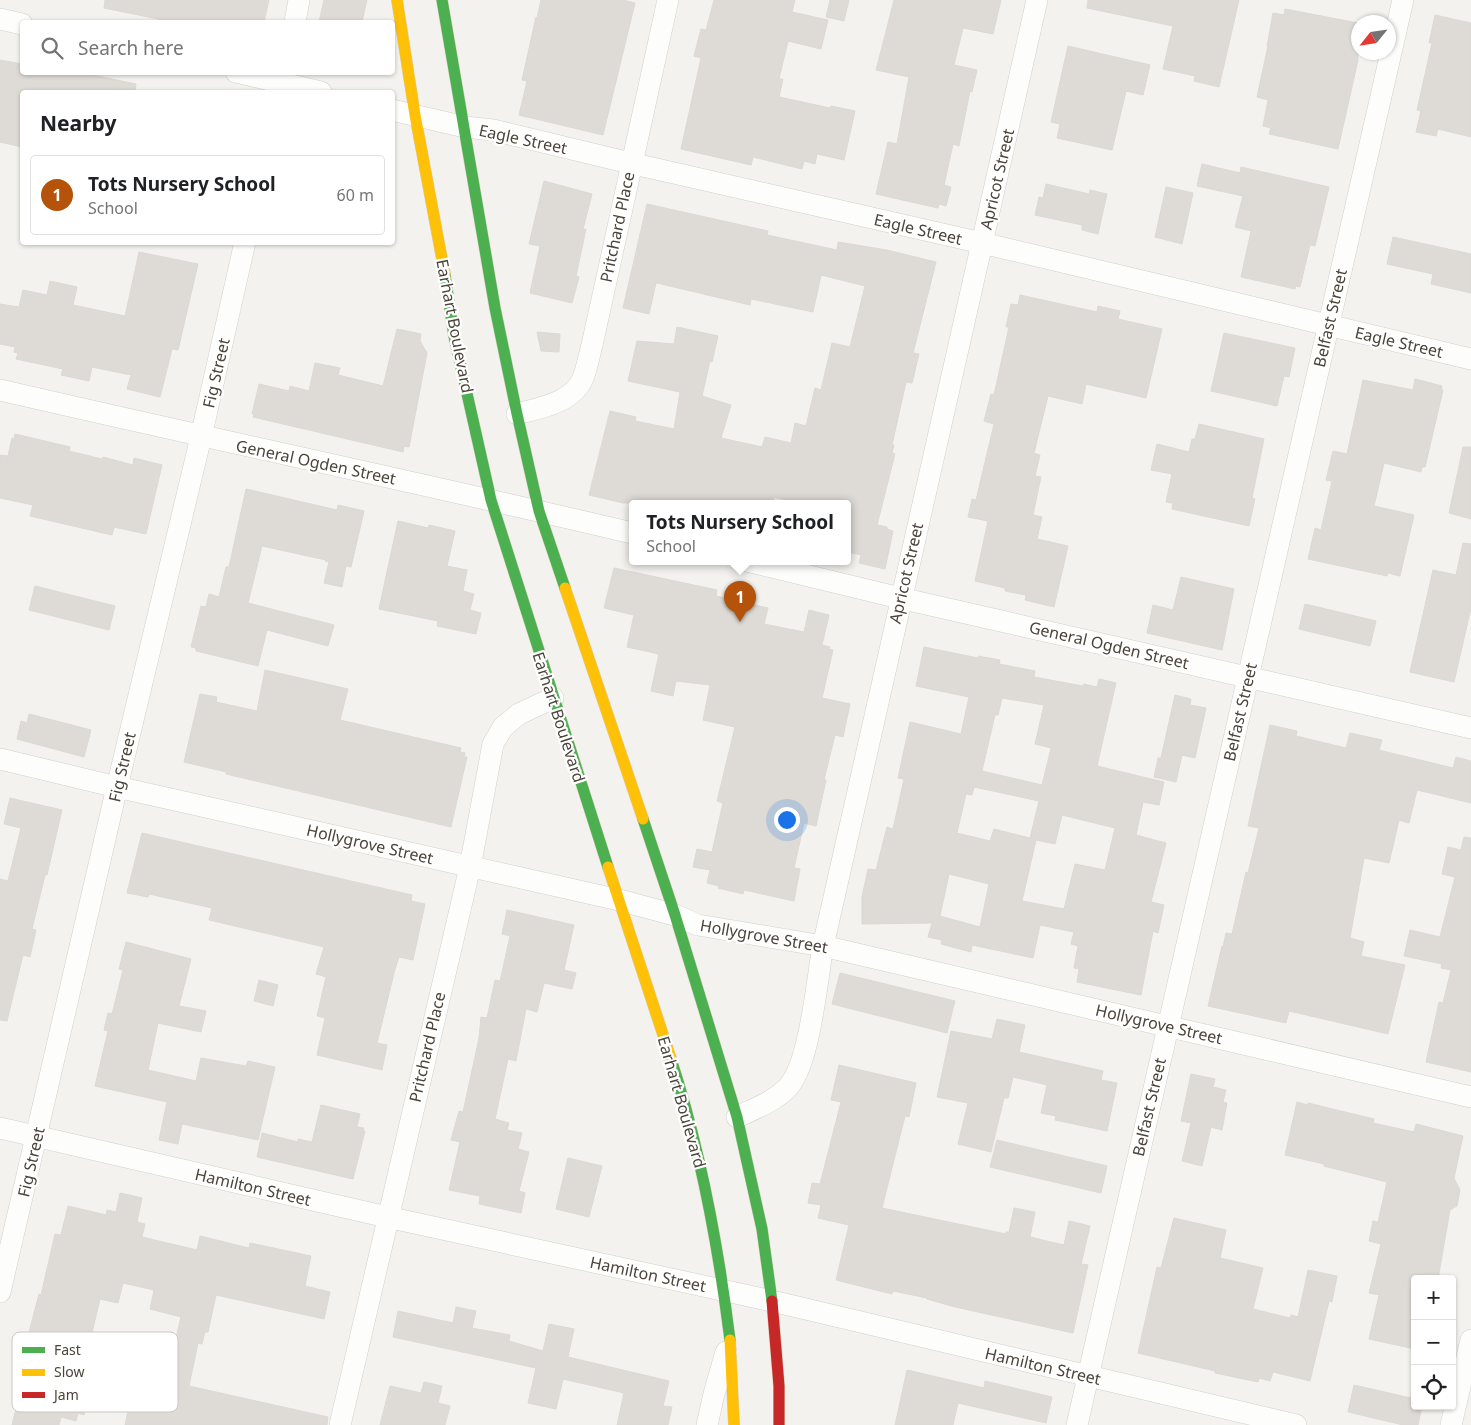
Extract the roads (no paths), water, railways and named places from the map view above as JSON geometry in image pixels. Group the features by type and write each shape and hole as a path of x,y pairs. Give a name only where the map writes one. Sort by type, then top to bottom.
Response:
{"main road":[{"name":"Earhart Boulevard","path":"397,0 454,336 491,500 553,698 685,1103 709,1200 730,1340"},
{"path":"442,0 495,308 539,511 675,915 737,1117 762,1229 772,1302 779,1386 779,1425"},
{"path":"730,1340 734,1425"}],"street":[{"path":"295,20 299,0"},
{"name":"Pritchard Place","path":"517,414 553,403 570,395 582,380 592,344 630,164 668,0"},
{"name":"Apricot Street","path":"737,1117 758,1108 789,1086 799,1068 806,1043 823,946 1036,0"},
{"name":"Belfast Street","path":"1077,1425 1403,0"},
{"path":"0,19 20,24"},
{"path":"249,75 313,90"},
{"name":"Eagle Street","path":"395,111 465,127 493,130 630,164 982,243 1471,359"},
{"name":"Fig Street","path":"0,1292 244,245"},
{"name":"General Ogden Street","path":"0,390 629,532"},
{"name":"General Ogden Street","path":"764,565 900,598 1471,728"},
{"name":"Pritchard Place","path":"340,1425 470,867 493,744 503,727 519,714 553,698"},
{"name":"Hollygrove Street","path":"0,759 619,900 675,915 698,925 823,946 1471,1096"},
{"name":"Hamilton Street","path":"0,1128 387,1218 724,1291 1296,1425"},
{"name":"Earhart Boulevard","path":"707,1425 730,1340"},
{"path":"1451,1425 1471,1340"}],"place":[{"name":"Tots Nursery School","path":"740,622"}]}
